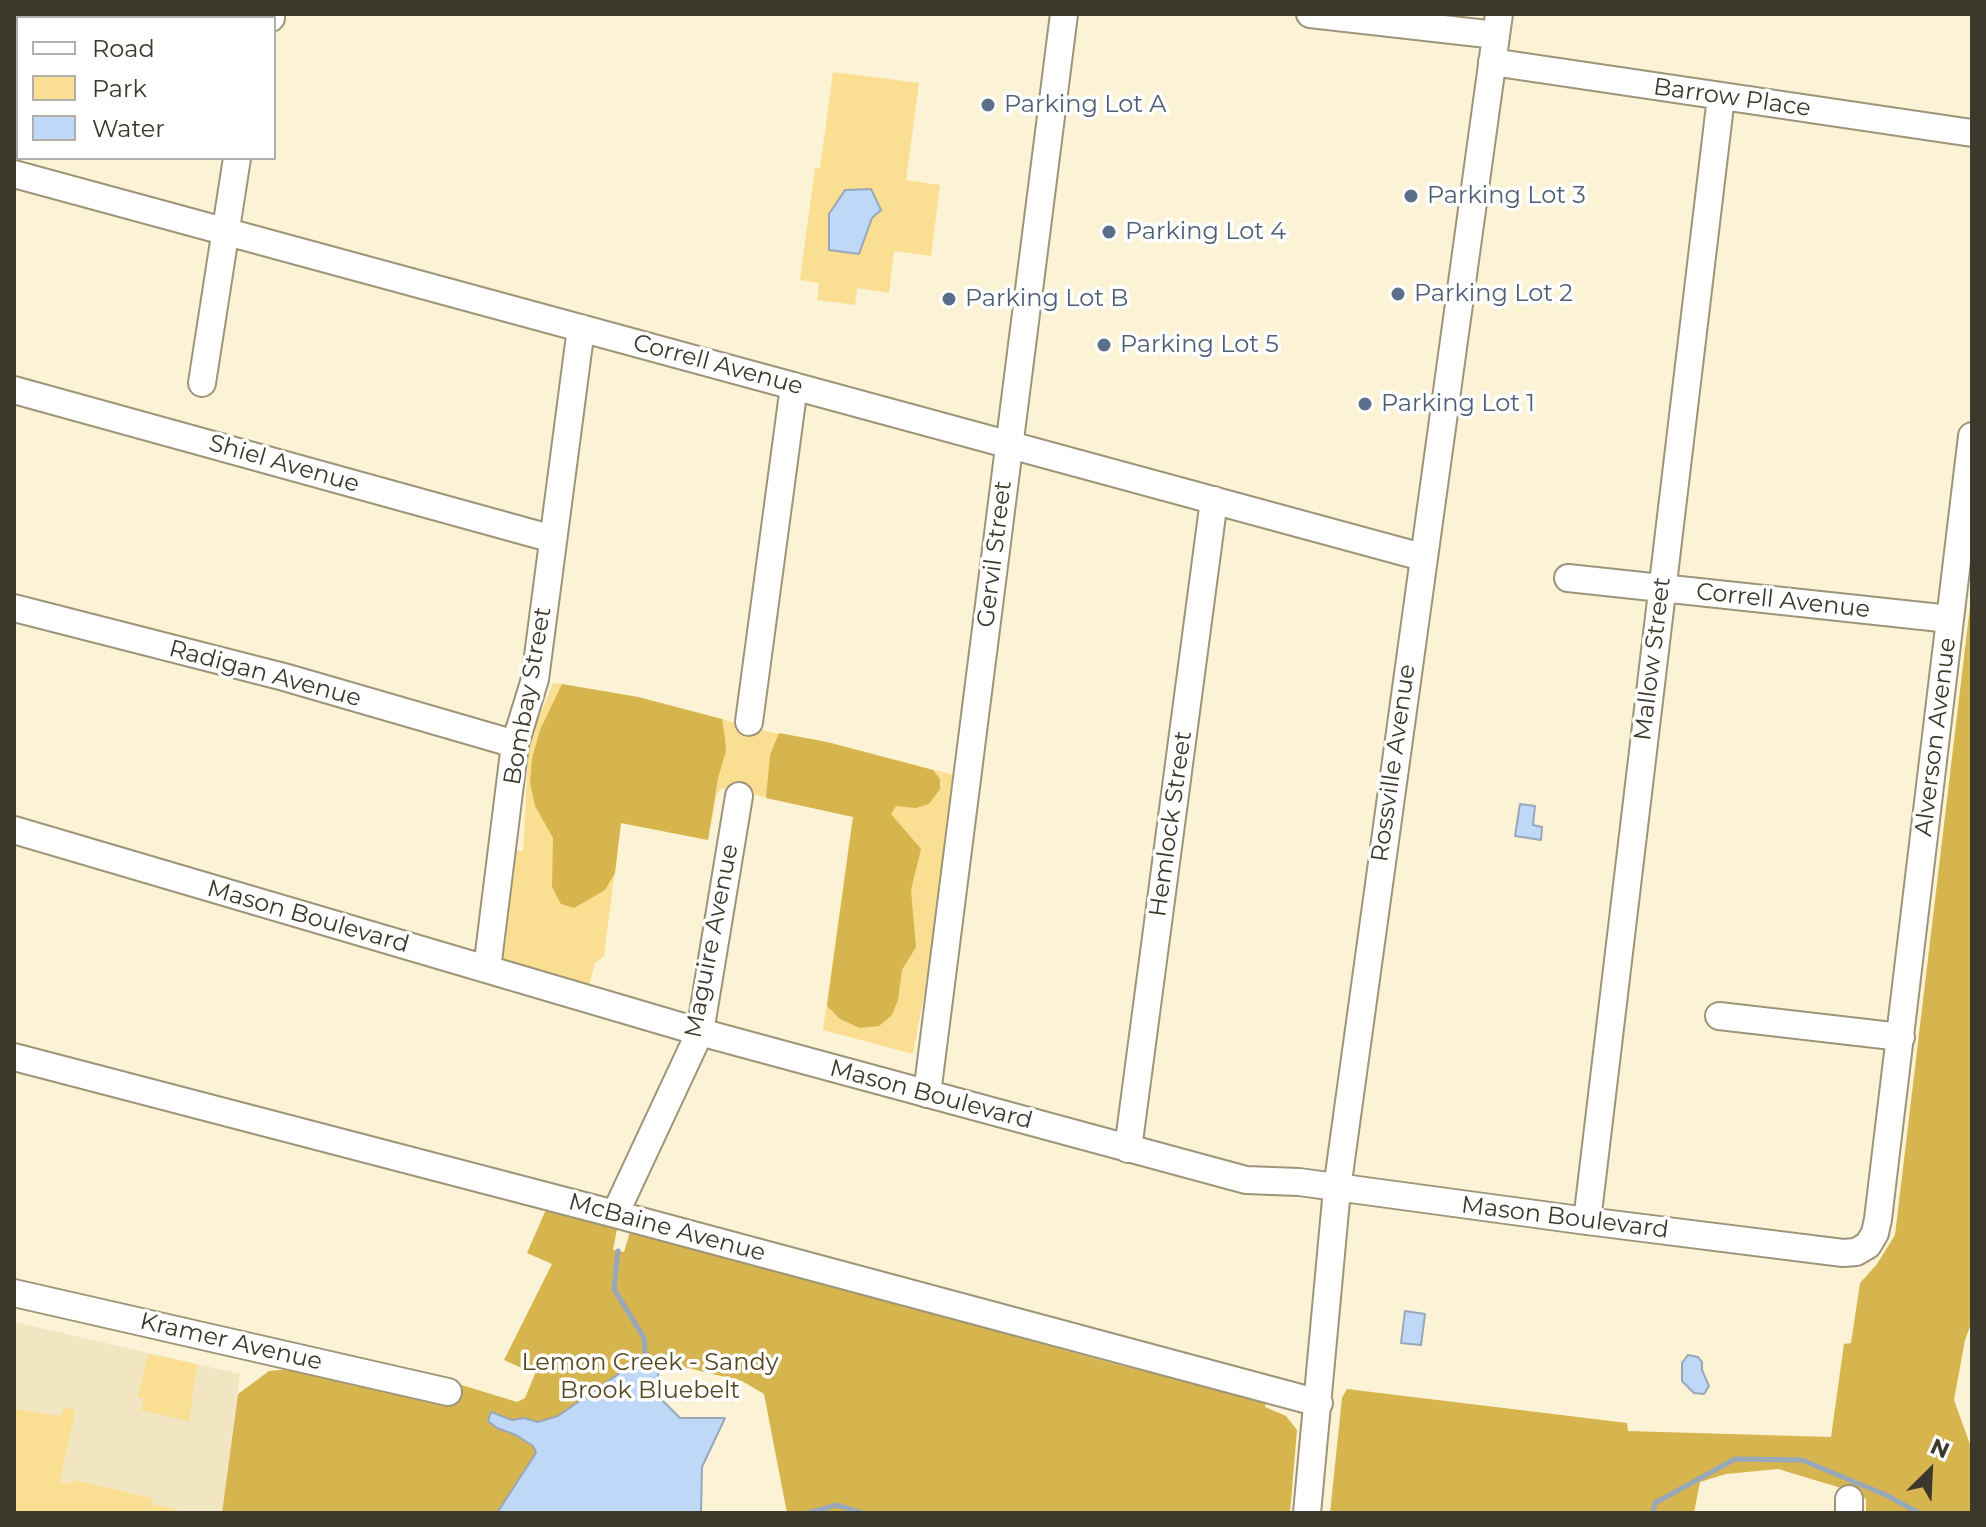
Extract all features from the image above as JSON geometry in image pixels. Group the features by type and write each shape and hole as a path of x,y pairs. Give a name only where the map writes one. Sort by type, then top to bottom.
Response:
{"street":[{"name":"Gervil Street","path":"927,1094 1064,14"},
{"path":"1310,14 1498,24"},
{"name":"Rossville Avenue","path":"1307,1513 1337,1189 1498,24"},
{"name":"Barrow Place","path":"1492,62 1972,133"},
{"name":"Mallow Street","path":"1587,1221 1721,97"},
{"path":"202,383 237,160"},
{"name":"Correll Avenue","path":"14,174 1422,557"},
{"name":"Bombay Street","path":"487,969 515,744 535,679 581,328"},
{"path":"749,722 794,386"},
{"name":"Shiel Avenue","path":"14,390 553,539"},
{"name":"Alverson Avenue","path":"1868,1245 1878,1219 1972,436"},
{"name":"Hemlock Street","path":"1128,1149 1214,500"},
{"name":"Correll Avenue","path":"1568,578 1950,619"},
{"name":"Radigan Avenue","path":"14,608 284,677 515,744"},
{"name":"Maguire Avenue","path":"615,1214 700,1032 739,796"},
{"name":"Mason Boulevard","path":"14,830 700,1032 1246,1180 1299,1182 1843,1253 1856,1252 1868,1245"},
{"path":"1719,1016 1901,1037"},
{"name":"McBaine Avenue","path":"14,1057 1319,1403"},
{"name":"Kramer Avenue","path":"14,1293 448,1392"}],"shaded area":[{"path":"1972,590 1972,1321 1965,1340 1954,1400 1972,1450 1972,1513 1866,1513 1866,1499 1851,1491 1778,1469 1726,1474 1700,1482 1694,1513 1330,1513 1342,1398 1347,1389 1627,1423 1628,1431 1831,1437 1844,1344 1851,1343 1860,1283 1877,1264 1895,1235"},
{"path":"562,684 638,697 722,719 726,751 718,778 708,840 621,823 615,873 605,890 574,908 561,904 552,887 553,838 535,806 530,783 532,759 540,730"},
{"path":"779,733 827,742 933,770 940,779 940,789 929,804 916,808 896,806 891,814 921,849 911,890 916,947 902,970 898,1000 892,1015 879,1026 860,1028 840,1019 827,1006 853,817 766,798 770,755"},
{"name":"Lemon Creek - Sandy Brook Bluebelt","path":"548,1205 617,1229 613,1250 624,1252 630,1232 665,1240 1111,1363 1266,1402 1265,1407 1286,1416 1297,1430 1290,1513 787,1513 764,1394 742,1381 659,1361 637,1361 558,1416 538,1422 524,1418 512,1420 491,1413 497,1428 516,1435 533,1446 536,1453 497,1513 222,1513 238,1394 269,1371 290,1369 443,1406 452,1382 517,1402 525,1398 535,1374 504,1360 552,1264 527,1253"},
{"path":"14,1322 240,1374 222,1513 14,1513"}],"green space":[{"path":"833,72 919,83 906,180 940,185 931,256 894,251 889,293 857,288 855,305 817,300 819,283 800,280 815,168 820,168"},
{"path":"553,683 638,697 954,775 936,931 913,1054 823,1030 853,816 722,788 717,793 708,840 621,823 604,956 595,963 589,986 501,963 512,850 523,851 529,742"},
{"path":"148,1354 197,1364 189,1421 141,1410 144,1399 138,1397"},
{"path":"64,1408 75,1410 60,1482 72,1484 74,1480 152,1498 151,1504 179,1510 178,1513 14,1513 14,1409 61,1416"}],"water":[{"path":"871,189 881,210 872,218 859,254 829,250 829,214 845,190"},
{"path":"1520,804 1535,806 1533,825 1542,827 1541,840 1515,836"},
{"path":"1405,1311 1425,1314 1421,1345 1401,1343"},
{"path":"1688,1355 1698,1357 1702,1362 1709,1386 1704,1394 1694,1393 1682,1381 1682,1363"},
{"path":"637,1361 659,1361 657,1395 680,1418 725,1418 702,1467 701,1513 497,1513 536,1453 533,1446 488,1421 491,1412 512,1420 524,1418 538,1422 558,1416"}],"waterway":[{"path":"618,1251 614,1289 644,1338 646,1365"},
{"path":"1653,1513 1655,1503 1735,1459 1802,1460 1886,1495 1919,1513"},
{"path":"808,1513 837,1505 862,1513"}],"place":[{"name":"Parking Lot A","path":"988,105"},
{"name":"Parking Lot 3","path":"1411,196"},
{"name":"Parking Lot 4","path":"1109,232"},
{"name":"Parking Lot 2","path":"1398,294"},
{"name":"Parking Lot B","path":"949,299"},
{"name":"Parking Lot 5","path":"1104,345"},
{"name":"Parking Lot 1","path":"1365,404"}]}
